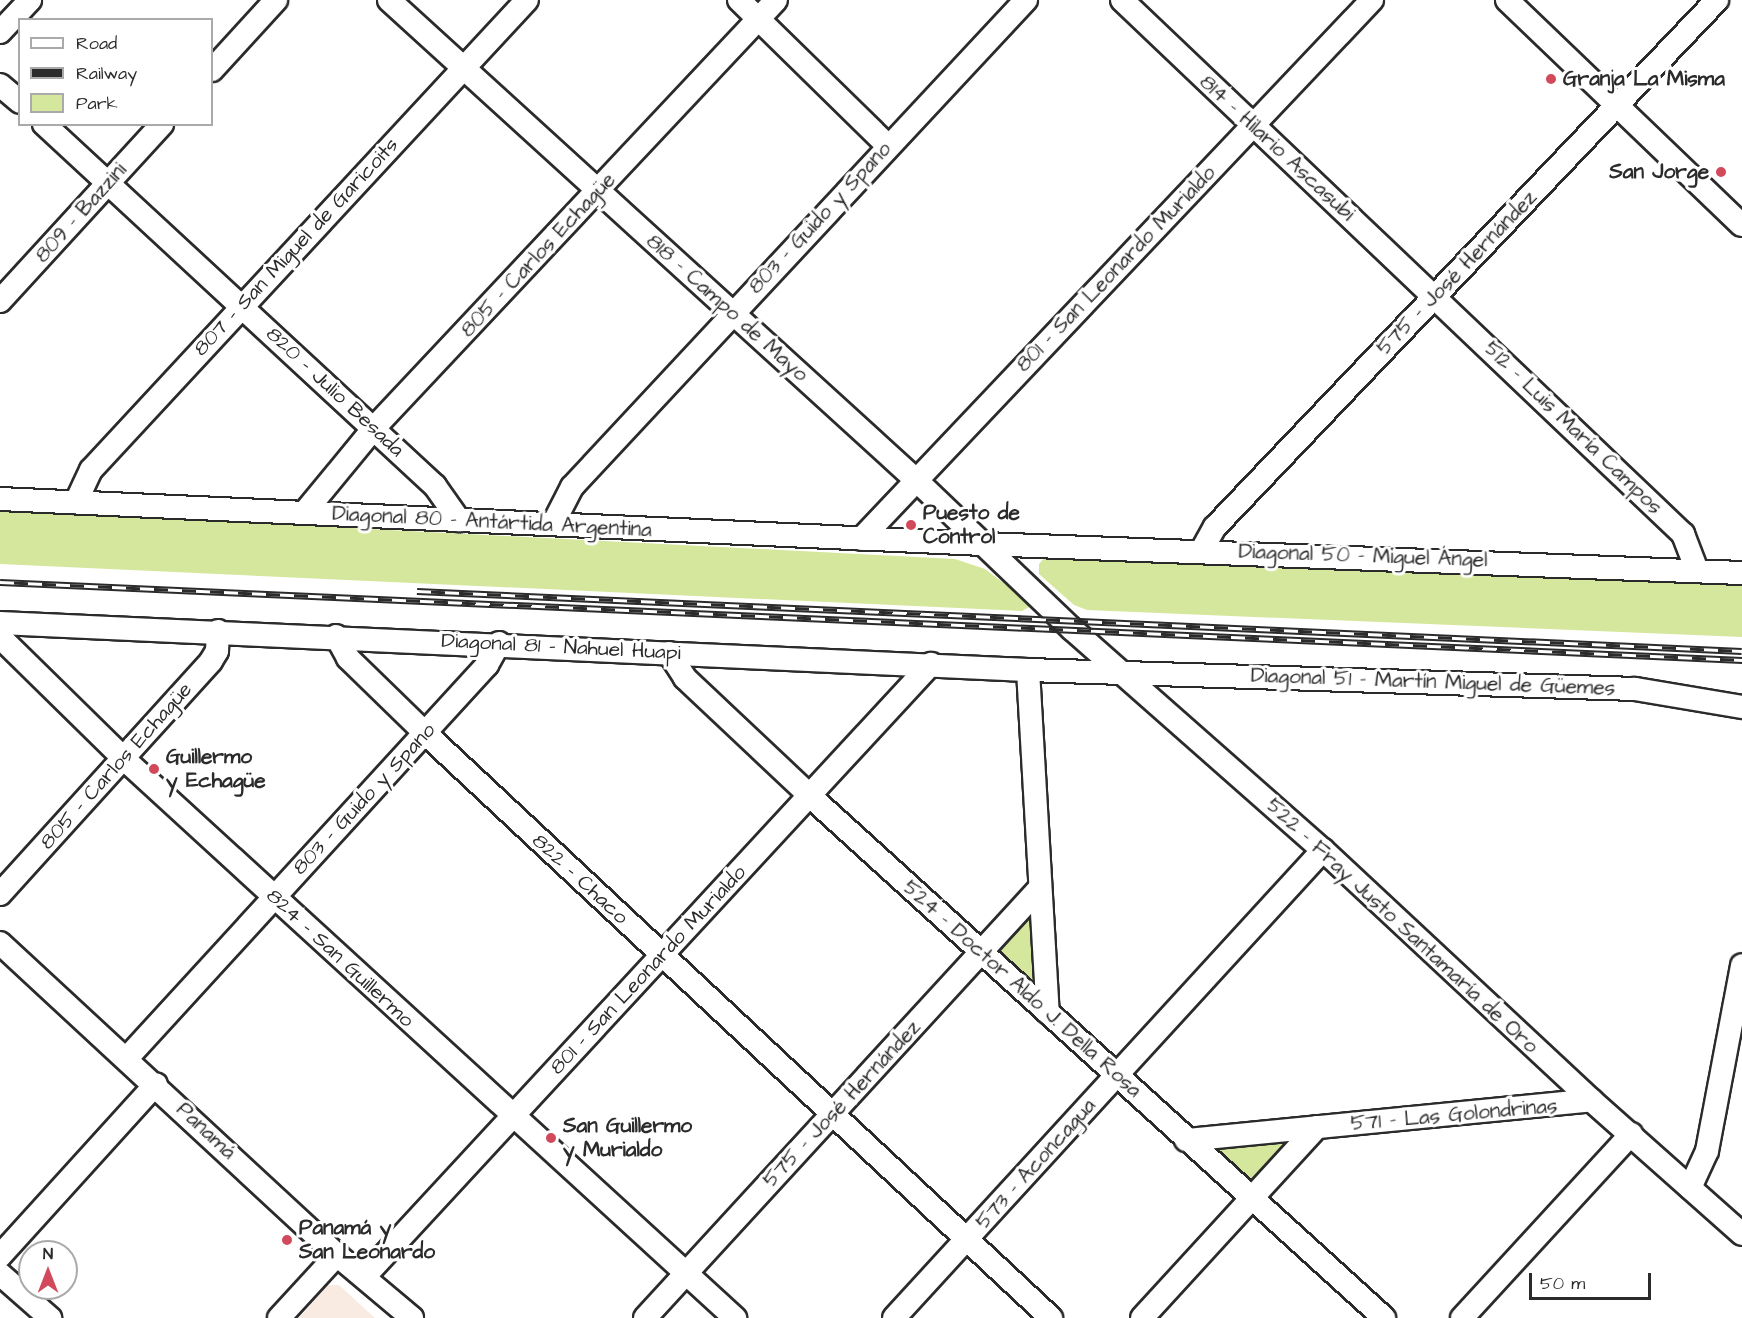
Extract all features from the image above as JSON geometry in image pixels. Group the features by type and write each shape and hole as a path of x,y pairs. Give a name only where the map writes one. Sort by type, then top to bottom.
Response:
{"street":[{"path":"0,32 30,0"},
{"path":"213,69 276,0"},
{"name":"818 - Campo de Mayo","path":"389,0 916,480 1062,619"},
{"name":"807 - San Miguel de Garicoits","path":"76,502 91,470 242,304 526,0"},
{"path":"739,0 887,145"},
{"name":"805 - Carlos Echagüe","path":"304,513 374,428 776,0"},
{"name":"803 - Guido y Spano","path":"553,524 572,488 887,145 1026,0"},
{"name":"814 - Hilario Ascasubi","path":"1122,0 1434,296"},
{"name":"801 - San Leonardo Murialdo","path":"861,539 1372,0"},
{"path":"1507,0 1742,225"},
{"name":"575 - José Hernández","path":"1202,550 1215,527 1717,0"},
{"path":"0,85 18,100"},
{"name":"820 - Julio Besada","path":"46,126 242,304 435,486 459,520"},
{"name":"809 - Bazzini","path":"0,301 160,126"},
{"name":"512 - Luis María Campos","path":"1434,296 1683,534 1697,570"},
{"name":"Diagonal 80 - Antártida Argentina","path":"0,499 983,544"},
{"name":"Diagonal 50 - Miguel Ángel","path":"983,544 1202,550 1742,573"},
{"name":"522 - Fray Justo Santamaría de Oro","path":"1062,619 1323,850 1590,1100 1741,1231"},
{"name":"Diagonal 81 - Nahuel Huapi","path":"0,623 499,643 1028,670 1122,672"},
{"name":"805 - Carlos Echagüe","path":"0,894 211,661 217,651 218,631"},
{"name":"822 - Chaco","path":"336,636 348,658 425,733 1051,1318"},
{"name":"824 - San Guillermo","path":"0,637 123,758 273,897 735,1318"},
{"name":"803 - Guido y Spano","path":"128,1058 487,665 499,643"},
{"name":"524 - Doctor Aldo J. Della Rosa","path":"669,653 685,678 810,796 1384,1318"},
{"name":"801 - San Leonardo Murialdo","path":"365,1276 931,664"},
{"path":"1028,670 1038,890 1048,1012"},
{"name":"Diagonal 51 - Martín Miguel de Güemes","path":"1122,672 1635,689 1742,707"},
{"name":"573 - Aconcagua","path":"894,1318 1323,850"},
{"name":"575 - José Hernández","path":"645,1318 1038,890"},
{"name":"Panamá","path":"0,943 128,1058 337,1255 365,1276 412,1318"},
{"path":"1690,1188 1707,1151 1742,965"},
{"path":"0,1256 156,1084"},
{"name":"571 - Las Golondrinas","path":"1186,1140 1590,1100"},
{"path":"1142,1318 1317,1127"},
{"path":"1462,1318 1631,1134"},
{"path":"279,1318 337,1255"},
{"path":"0,1274 50,1318"}],"shaded area":[{"path":"328,1285 339,1285 375,1318 299,1318"}],"green space":[{"path":"0,510 955,559 985,569 1033,605 1022,611 0,564"},
{"path":"1046,556 1742,582 1742,637 1087,610 1074,605 1039,574 1039,564"},
{"path":"1030,908 1035,990 991,952"},
{"path":"1299,1139 1248,1190 1198,1147"}],"railway":[{"path":"0,582 1742,660"},
{"path":"417,591 1742,651"}],"place":[{"name":"Granja La Misma","path":"1551,79"},
{"name":"San Jorge","path":"1721,172"},
{"name":"Puesto de Control","path":"911,525"},
{"name":"Guillermo y Echagüe","path":"154,769"},
{"name":"San Guillermo y Murialdo","path":"551,1138"},
{"name":"Panamá y San Leonardo","path":"287,1240"}]}
